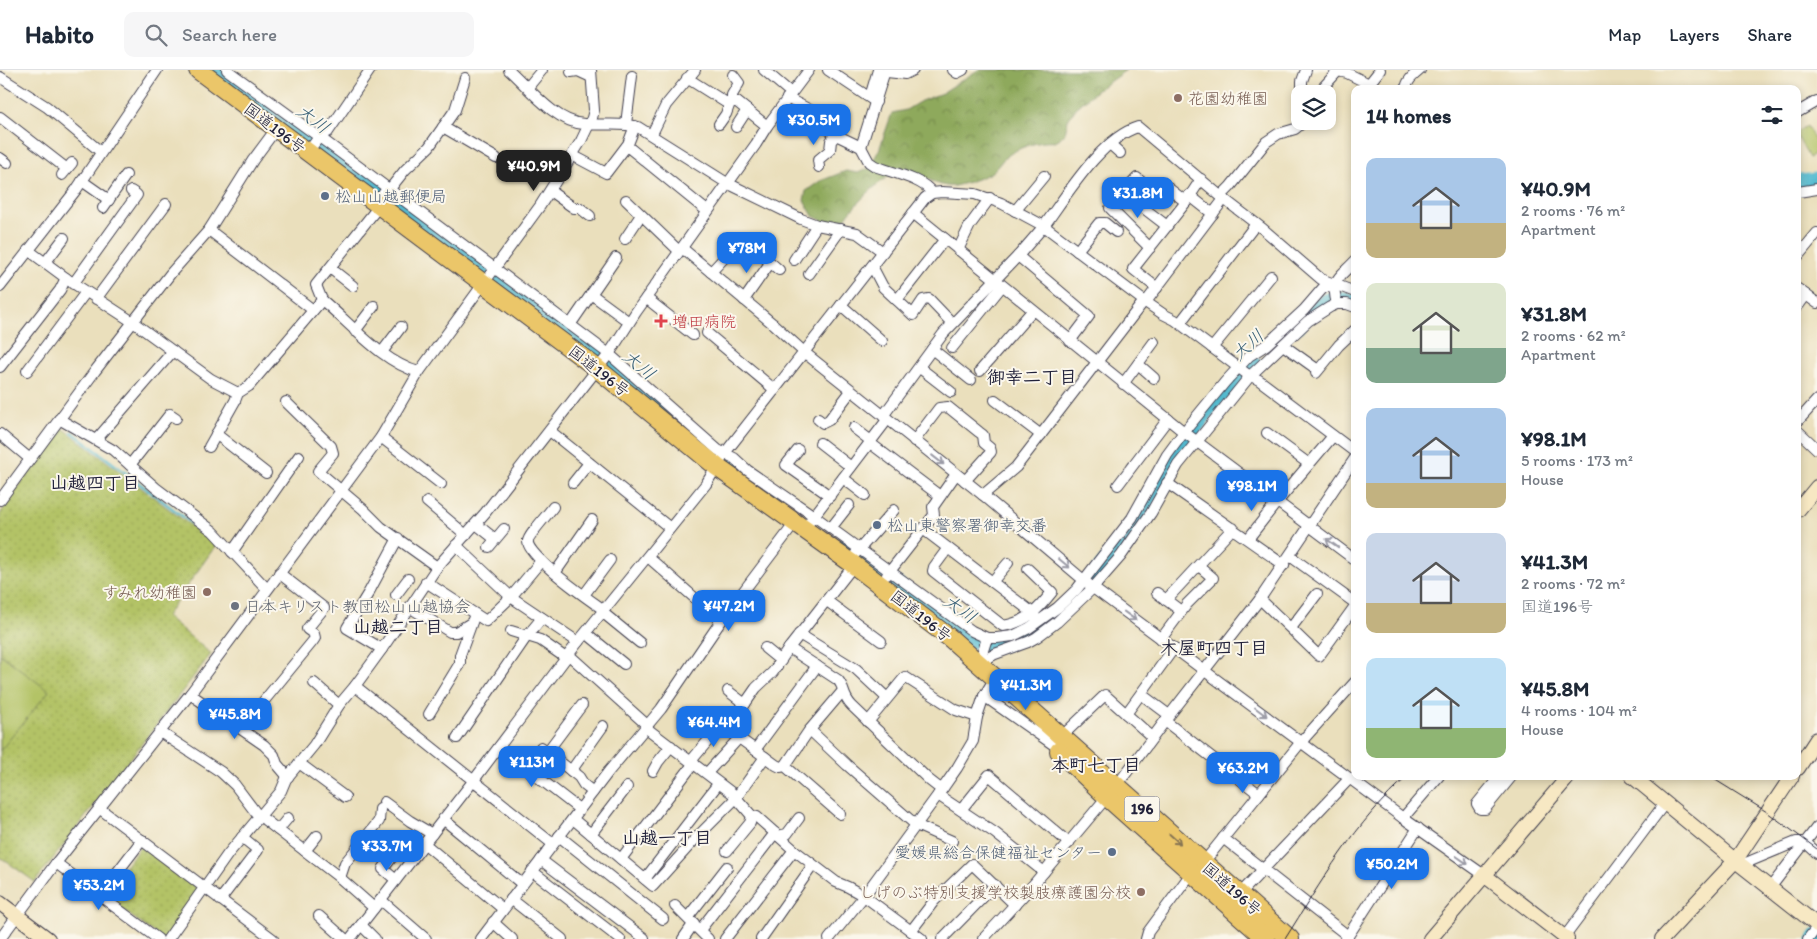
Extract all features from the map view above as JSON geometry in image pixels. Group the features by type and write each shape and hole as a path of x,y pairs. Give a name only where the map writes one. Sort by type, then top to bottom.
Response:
{"highway":[{"name":"国道196号","path":"198,70 237,87 276,129 315,144 384,194 604,361 721,460 885,577 950,638 984,647 995,678 1057,741 1234,900 1290,939"},
{"name":"国道196号","path":"1234,900 1263,938"}],"street":[{"path":"0,287 82,181 157,70"},
{"path":"227,70 237,87 315,144 328,132 370,70"},
{"path":"510,70 560,115 578,123 631,125 652,134 727,183 789,214 817,225 857,234 883,252"},
{"path":"528,88 542,70"},
{"path":"652,134 666,105 695,70"},
{"path":"764,70 789,96 810,110 817,120 833,132 861,147 869,162 921,183 930,189 932,193"},
{"path":"828,70 873,99"},
{"path":"861,147 873,99 884,71 905,74 913,70"},
{"path":"953,70 957,73 963,70"},
{"path":"1302,85 1306,70"},
{"path":"1372,85 1380,70"},
{"path":"1407,85 1420,70"},
{"path":"0,939 56,863 190,694 381,437 418,372 490,276 550,191 590,124 594,110 591,74 578,71 571,72"},
{"path":"168,939 242,837 262,818 281,791 288,777 314,745 339,705 382,650 412,602 437,567 476,524 604,361 629,322 756,144 766,126 805,71"},
{"path":"1325,85 1338,71 1370,85"},
{"path":"719,124 726,114 732,95 739,83 733,75"},
{"path":"572,155 606,173 627,146 631,125 632,76"},
{"path":"0,77 47,107 101,152"},
{"path":"418,372 399,365 355,330 322,300 316,285 375,211 384,194 429,146 443,127 455,110 466,78"},
{"path":"687,78 725,102 737,102 766,126"},
{"path":"1801,110 1817,101"},
{"path":"736,127 747,110"},
{"path":"819,167 818,160 830,150 833,132 832,118 835,114"},
{"path":"0,117 67,169"},
{"path":"443,127 496,158"},
{"path":"952,348 1018,256 1044,226 1081,174 1110,144 1124,133 1138,127 1321,279 1335,295"},
{"path":"0,500 133,322 171,273 209,230 253,160 276,129"},
{"path":"983,495 1016,467 1157,288 1213,214 1230,187 1266,142 1278,134 1292,130"},
{"path":"1110,144 1120,152"},
{"path":"627,146 708,211"},
{"path":"82,181 106,204 126,174"},
{"path":"1015,210 1044,176"},
{"path":"1150,248 1110,208 1137,178 1155,193 1163,184 1213,214"},
{"path":"1157,288 1133,270 1201,179"},
{"path":"1801,192 1817,189"},
{"path":"0,367 137,195 131,191"},
{"path":"550,191 574,208 580,208 590,216"},
{"path":"350,939 474,780 567,656 706,484 721,460 841,305 925,198 932,193 975,194 990,198 1044,226 1145,302 1180,323 1243,372 1259,380 1351,449"},
{"path":"1124,193 1167,226"},
{"path":"958,250 970,225 990,198"},
{"path":"626,200 680,250 711,272 805,353 983,495 1088,584 1350,778 1234,900"},
{"path":"96,299 166,204"},
{"path":"913,213 1189,436 1351,557"},
{"path":"625,239 641,215"},
{"path":"1077,251 1099,223 1105,224 1112,230 1118,216"},
{"path":"1180,323 1256,224"},
{"path":"794,260 817,225"},
{"path":"809,274 841,229"},
{"path":"209,230 313,310"},
{"path":"1801,252 1817,233"},
{"path":"45,263 64,238"},
{"path":"897,300 945,239"},
{"path":"711,272 740,240 746,241 779,270"},
{"path":"28,250 96,299 133,322 211,379 238,393"},
{"path":"1018,256 1089,316 1070,341"},
{"path":"570,325 616,258"},
{"path":"744,300 770,263"},
{"path":"1335,295 1335,281 1351,265"},
{"path":"872,266 883,286 913,315 923,300 928,299 952,323"},
{"path":"330,268 353,286"},
{"path":"1212,348 1271,276"},
{"path":"863,277 880,280"},
{"path":"481,939 593,792 672,694 721,620 830,496 871,442 885,418 952,323 998,283"},
{"path":"984,647 997,638 1013,636 1040,624 1088,584 1127,547 1151,513 1178,465 1189,436 1243,372 1249,356 1266,346 1324,288 1351,306"},
{"path":"27,371 86,292"},
{"path":"1802,292 1817,303"},
{"path":"1088,584 1132,518 1158,470 1243,372 1283,345 1335,295 1351,293"},
{"path":"591,294 629,322"},
{"path":"646,298 693,334"},
{"path":"209,447 238,393 249,386 322,300"},
{"path":"841,305 876,340"},
{"path":"355,330 374,306"},
{"path":"980,371 1032,311"},
{"path":"548,319 570,325 604,361"},
{"path":"382,352 401,326"},
{"path":"707,333 775,390"},
{"path":"1283,345 1317,372 1351,334"},
{"path":"1123,384 1154,342"},
{"path":"932,349 972,380"},
{"path":"96,440 173,351"},
{"path":"1138,364 1154,378"},
{"path":"920,368 951,392"},
{"path":"818,419 823,423 829,420 852,391"},
{"path":"996,400 1006,412 1041,435"},
{"path":"1801,418 1817,400"},
{"path":"286,402 331,446 333,453 318,471 382,527 437,567"},
{"path":"914,441 939,408 948,407 979,432 983,436 984,443 990,448 990,452 965,482"},
{"path":"130,465 170,414 176,418"},
{"path":"59,419 113,450 156,488 213,531 267,589"},
{"path":"1123,482 1168,419"},
{"path":"854,428 940,496"},
{"path":"550,431 670,528"},
{"path":"1267,433 1309,464"},
{"path":"0,434 30,459"},
{"path":"216,434 266,474"},
{"path":"1801,434 1817,448"},
{"path":"1248,539 1334,436"},
{"path":"381,437 441,484"},
{"path":"820,443 851,467"},
{"path":"798,450 786,465 830,496"},
{"path":"232,552 300,456"},
{"path":"573,483 589,462"},
{"path":"983,939 1016,905 1112,792 1152,737 1260,599 1351,464"},
{"path":"956,474 933,506 934,515 885,577 972,631 984,647 995,654 1028,642 1040,624 1052,592 1028,569"},
{"path":"843,478 865,495"},
{"path":"1167,483 1284,565"},
{"path":"1801,506 1817,487"},
{"path":"427,502 466,535"},
{"path":"831,528 849,504"},
{"path":"553,507 527,542 534,554 640,643"},
{"path":"840,814 785,766 780,767 739,738 733,731 733,722 756,688 773,672 799,634 827,601 855,557 894,510"},
{"path":"556,573 592,520"},
{"path":"806,522 831,528 855,557"},
{"path":"476,524 492,542 504,528"},
{"path":"1166,600 1233,528"},
{"path":"923,529 992,582 1040,624"},
{"path":"382,650 347,628 398,538"},
{"path":"456,545 511,597 578,642"},
{"path":"948,548 933,571 1003,626 1040,624"},
{"path":"1290,556 1351,602"},
{"path":"648,557 721,620"},
{"path":"584,595 610,560"},
{"path":"426,582 473,618 486,621 511,597 541,561"},
{"path":"992,582 1008,562"},
{"path":"1162,639 1181,612 1213,578 1199,566"},
{"path":"262,702 313,641 314,634 307,629 324,608 279,573"},
{"path":"408,579 399,592 450,632 456,632 473,618"},
{"path":"1157,593 1181,612"},
{"path":"1291,628 1317,594"},
{"path":"1260,599 1319,656 1351,611"},
{"path":"827,601 881,641"},
{"path":"429,714 460,664 460,655 473,618"},
{"path":"457,738 527,636 542,618"},
{"path":"511,631 540,640 567,656 646,726 736,798 752,816 757,816 794,850 836,882 864,896 921,939"},
{"path":"586,632 624,664"},
{"path":"799,634 856,669 887,698"},
{"path":"765,648 781,661"},
{"path":"789,648 838,680 846,700 960,810 995,833 1044,872"},
{"path":"1126,714 1174,648"},
{"path":"755,750 817,666"},
{"path":"868,722 905,677 956,710 977,717"},
{"path":"828,939 864,896 941,792 972,741 984,696 995,678"},
{"path":"314,683 339,705"},
{"path":"355,686 474,780 663,918"},
{"path":"1146,939 1148,932 1197,868 1301,742 1351,686"},
{"path":"728,691 745,704"},
{"path":"785,766 810,730 842,692"},
{"path":"190,694 264,745 274,755 276,764 288,777"},
{"path":"1140,694 1259,794"},
{"path":"984,696 1057,741 1105,695 1152,737"},
{"path":"582,705 544,749 579,777 584,785 593,792"},
{"path":"571,771 603,726"},
{"path":"810,730 916,825 952,842"},
{"path":"160,732 222,772 262,818 340,878 374,908"},
{"path":"622,859 712,736"},
{"path":"707,774 739,738"},
{"path":"1801,763 1817,739"},
{"path":"653,771 670,746"},
{"path":"499,747 580,810"},
{"path":"572,819 654,886 698,836 736,798 765,757"},
{"path":"299,763 345,797"},
{"path":"960,810 990,775 1069,843"},
{"path":"1353,780 1484,875 1565,938 1665,803"},
{"path":"1403,818 1436,780"},
{"path":"1497,780 1477,804 1480,809 1485,808 1509,780"},
{"path":"1430,939 1564,780"},
{"path":"1637,780 1817,926 1808,939"},
{"path":"1666,938 1738,863 1790,780"},
{"path":"645,879 718,784"},
{"path":"591,834 627,787"},
{"path":"340,878 345,863 379,827 382,806 432,834"},
{"path":"99,808 273,939"},
{"path":"727,851 750,823 752,816"},
{"path":"278,830 288,818"},
{"path":"694,923 776,835 787,834 799,818"},
{"path":"443,819 522,884"},
{"path":"1770,888 1817,827"},
{"path":"1223,838 1349,937 1418,828"},
{"path":"305,851 317,836"},
{"path":"220,900 258,850 242,837"},
{"path":"99,896 142,840"},
{"path":"1738,863 1796,842 1805,842 1817,853"},
{"path":"396,880 383,869 402,844 416,854"},
{"path":"424,844 503,909"},
{"path":"725,939 794,850"},
{"path":"541,860 644,938"},
{"path":"56,863 158,939"},
{"path":"911,931 934,901 972,864 1016,905"},
{"path":"761,939 813,865"},
{"path":"683,939 727,867"},
{"path":"532,871 620,939"},
{"path":"942,939 995,885"},
{"path":"511,899 562,939"},
{"path":"381,900 426,939"},
{"path":"0,903 48,939"},
{"path":"675,906 708,939"},
{"path":"319,916 345,939"},
{"path":"493,922 512,939"},
{"path":"361,925 375,939"}],"green space":[{"path":"978,70 1126,70 1076,108 1068,120 1065,133 1056,142 1036,143 1017,150 1006,157 995,169 985,176 963,184 947,186 940,185 914,172 900,171 887,177 870,191 846,218 827,223 813,216 804,200 806,191 820,181 846,171 858,173 869,168 879,150 892,113 906,110 921,101 942,93"},
{"path":"1807,126 1817,144 1817,153 1809,158 1801,143 1801,129"},
{"path":"60,426 216,545 166,616 211,654 35,882 0,857 0,514"},
{"path":"0,654 49,691 0,751"},
{"path":"141,846 201,891 165,939 162,939 103,895"}],"waterway":[{"name":"大川","path":"216,70 484,270"},
{"name":"大川","path":"1801,182 1817,180"},
{"name":"大川","path":"498,280 593,350 715,454 775,498"},
{"name":"大川","path":"1296,327 1316,308 1328,300 1336,298 1351,301"},
{"name":"大川","path":"1077,594 1092,579 1126,536 1178,451 1218,398 1256,365"},
{"path":"72,432 219,544"},
{"name":"大川","path":"843,546 921,602 966,638 974,642 991,645 1012,641 1031,632 1056,613"}],"tram line":[{"path":"1285,939 1340,853 1372,812 1404,780"},
{"path":"1715,780 1767,812 1817,849"}],"place":[{"name":"花園幼稚園","path":"1178,98"},
{"name":"松山山越郵便局","path":"325,196"},
{"name":"増田病院","path":"661,321"},
{"name":"松山東警察署御幸交番","path":"877,525"},
{"name":"すみれ幼稚園","path":"207,592"},
{"name":"日本キリスト教団松山山越協会","path":"235,606"},
{"name":"愛媛県総合保健福祉センター","path":"1112,852"},
{"name":"しげのぶ特別支援学校製肢療護園分校","path":"1141,892"}],"district":[{"name":"御幸二丁目","path":"1032,377"},
{"name":"山越四丁目","path":"95,483"},
{"name":"山越二丁目","path":"398,627"},
{"name":"木屋町四丁目","path":"1214,648"},
{"name":"本町七丁目","path":"1096,765"},
{"name":"山越一丁目","path":"667,838"}]}
